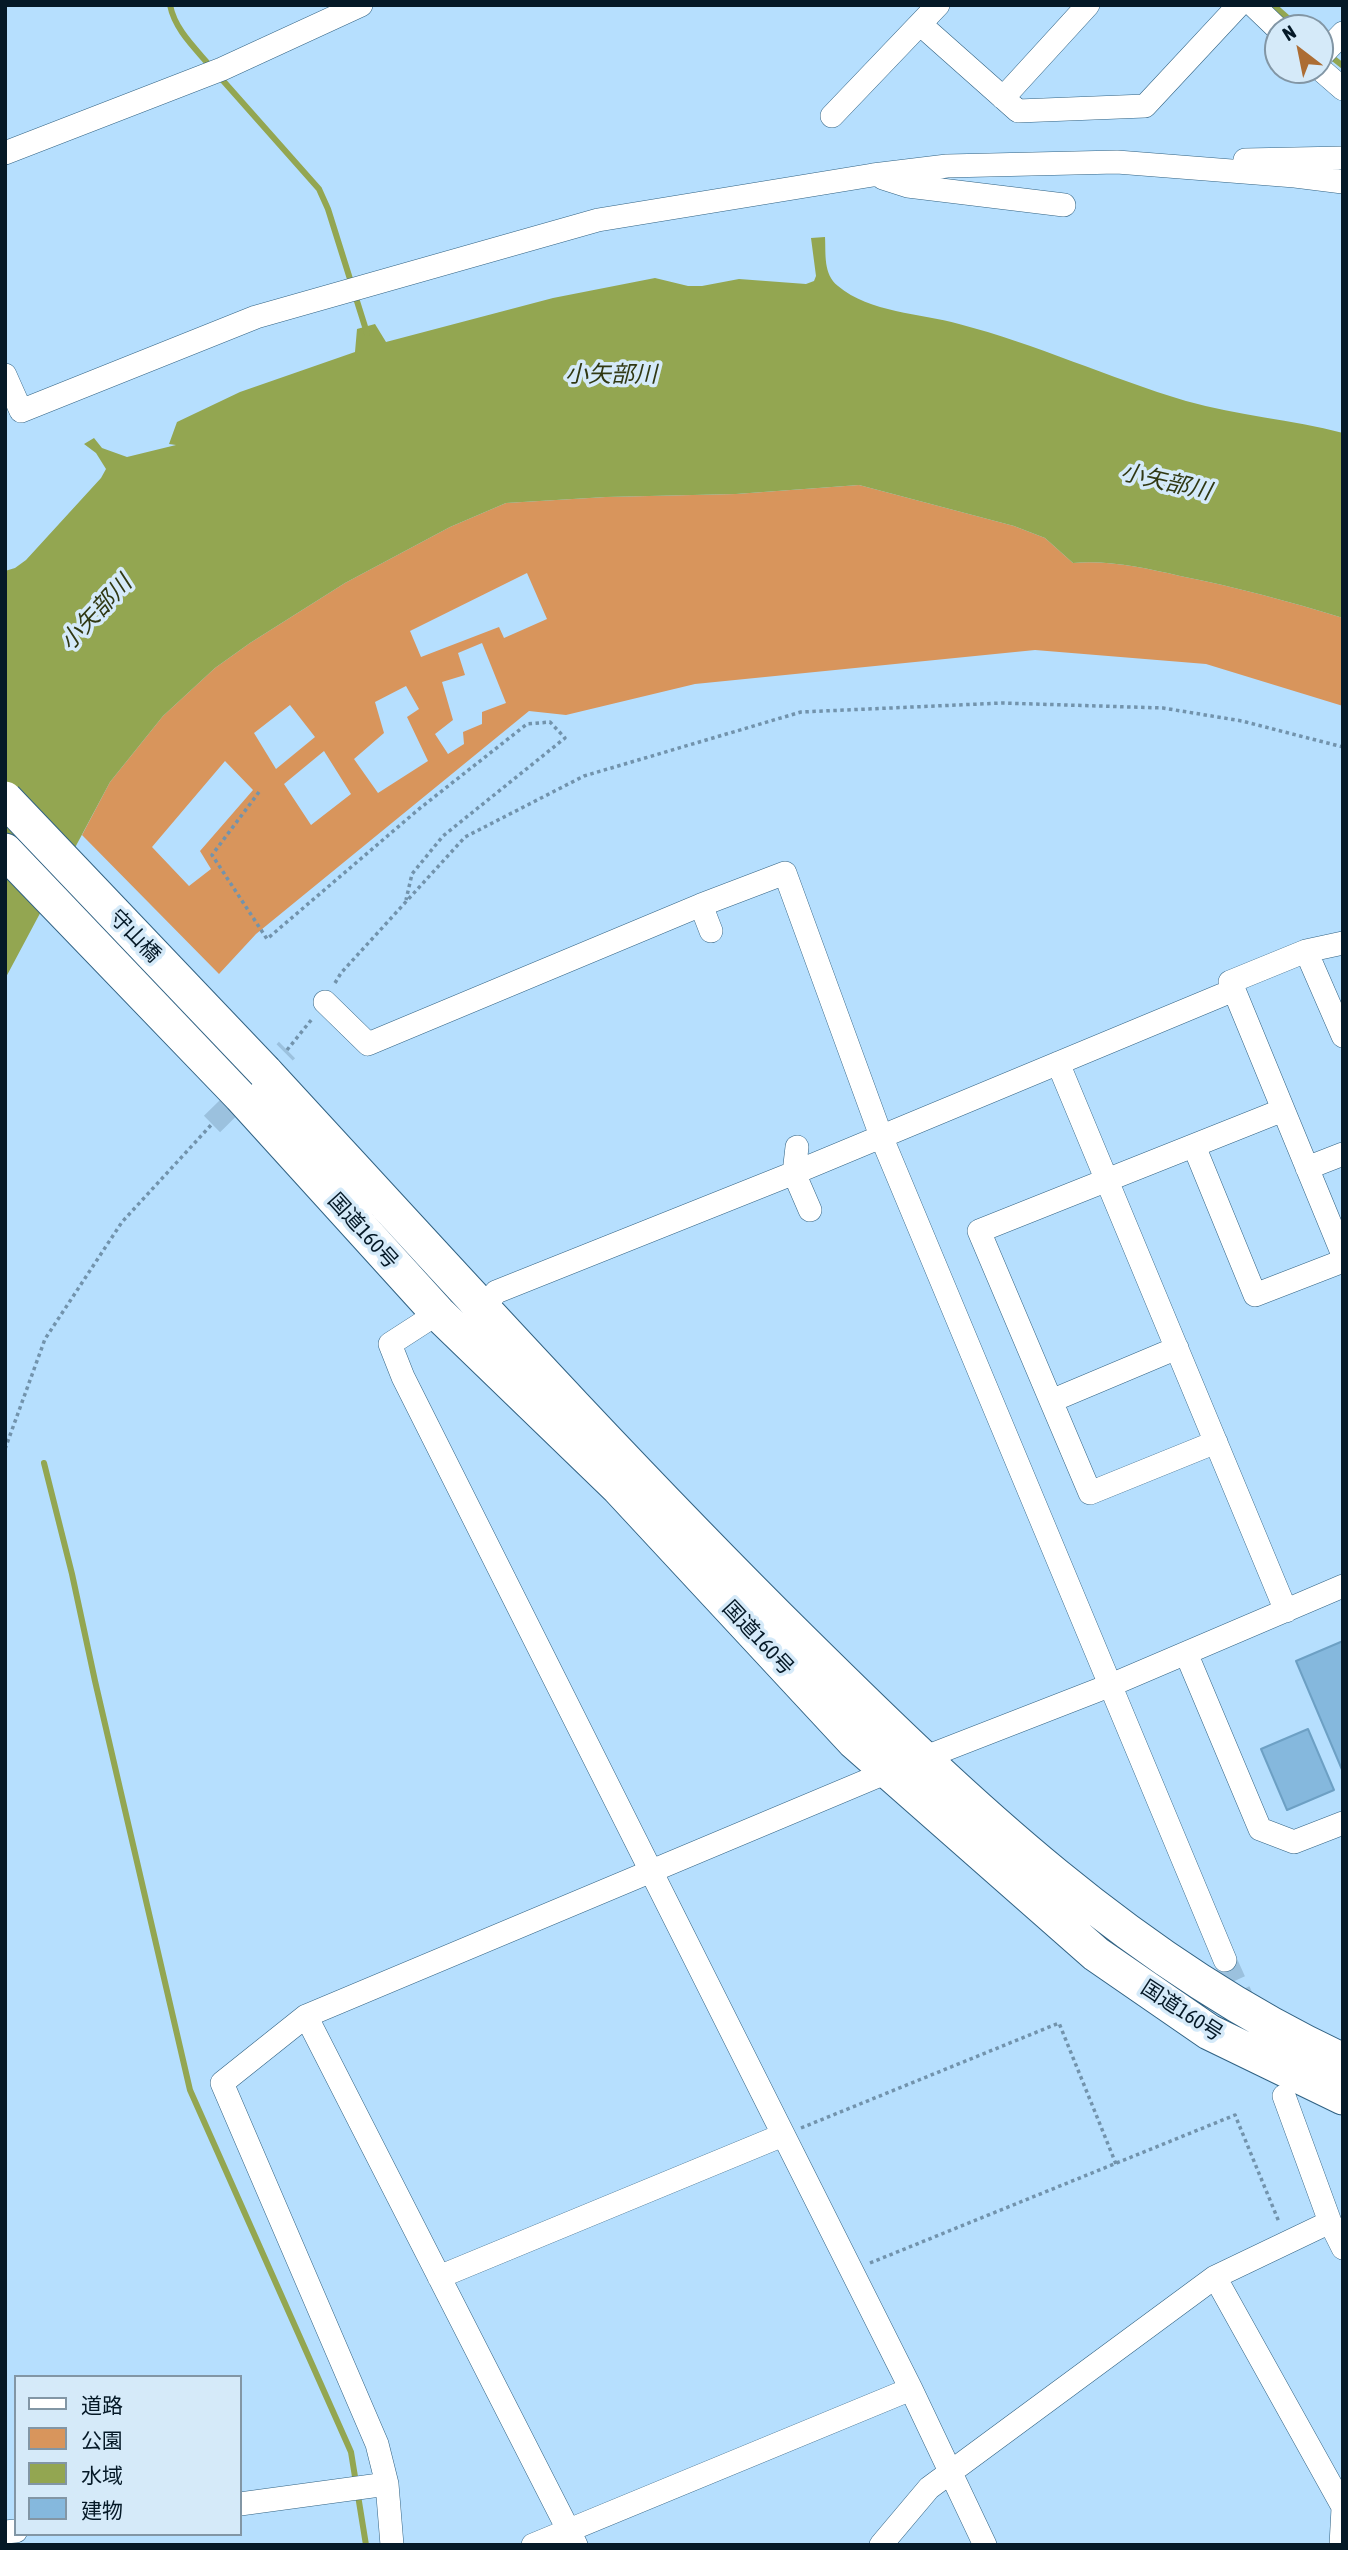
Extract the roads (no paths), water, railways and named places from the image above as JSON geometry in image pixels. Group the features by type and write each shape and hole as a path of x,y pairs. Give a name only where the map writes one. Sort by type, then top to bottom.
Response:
{"highway":[{"name":"守山橋","path":"5,799 276,1061"},
{"name":"守山橋","path":"5,851 241,1096"},
{"name":"国道160号","path":"276,1061 483,1309 705,1545 956,1791 1053,1874 1146,1947 1214,1992 1343,2061"},
{"name":"国道160号","path":"241,1096 438,1313 619,1488 854,1741 1097,1954 1209,2032 1343,2097"}],"street":[{"path":"5,153 222,69 361,5"},
{"path":"1003,98 1088,5"},
{"path":"832,116 926,12 1003,98 1018,111 1145,106 1239,5"},
{"path":"1169,166 1283,158 1343,158"},
{"path":"5,375 21,411 256,317 598,220 873,175 947,166 1116,162 1295,176 1343,183"},
{"path":"873,175 908,187 1063,205"},
{"path":"325,1002 368,1044 701,905 785,873 881,1136 1226,1960"},
{"path":"701,905 710,931"},
{"path":"1343,943 1306,951 1230,982 1343,1255"},
{"path":"1306,951 1342,1034"},
{"path":"483,1309 496,1292 794,1174 1234,990"},
{"path":"1058,1063 1286,1611"},
{"path":"1216,1442 1090,1493 979,1231 1283,1110"},
{"path":"1194,1146 1255,1295 1343,1261"},
{"path":"797,1147 794,1174 810,1210"},
{"path":"1307,1168 1343,1154"},
{"path":"438,1313 390,1345 403,1377 653,1871 911,2389 985,2545"},
{"path":"1051,1401 1177,1348"},
{"path":"392,2545 367,2487 377,2444 222,2082 306,2016 1068,1697 1111,1685 1343,1586"},
{"path":"1186,1653 1260,1829 1294,1842 1308,1841 1343,1823"},
{"path":"306,2016 572,2538"},
{"path":"1284,2096 1330,2222 1343,2248"},
{"path":"439,2277 783,2135"},
{"path":"881,2545 929,2488 1215,2277 1330,2222"},
{"path":"1215,2277 1343,2507 1341,2545"},
{"path":"533,2545 572,2538 911,2389"},
{"path":"242,2504 367,2487"}],"water":[{"name":"小矢部川","path":"825,237 826,263 833,281 865,302 988,332 1186,401 1343,433 1343,618 1282,600 1154,570 1113,564 1073,563 1045,538 1014,526 859,485 736,494 506,503 450,527 345,583 215,668 163,716 110,782 5,979 5,571 26,560 101,478 106,469 96,453 84,444 94,438 102,448 127,457 176,445 169,444 177,422 240,392 355,352 357,329 375,324 386,342 553,298 655,278 688,286 739,279 806,284 814,281 816,276 811,238"}],"waterway":[{"path":"170,5 181,31 211,67"},
{"path":"1273,5 1283,14"},
{"path":"1334,59 1343,66"},
{"path":"218,75 319,189 328,209 367,333"},
{"path":"44,1463 190,2090 351,2452 366,2545"}],"tunnel":[{"path":"212,1124 287,1050"},
{"path":"1225,1960 1247,2009"}]}
